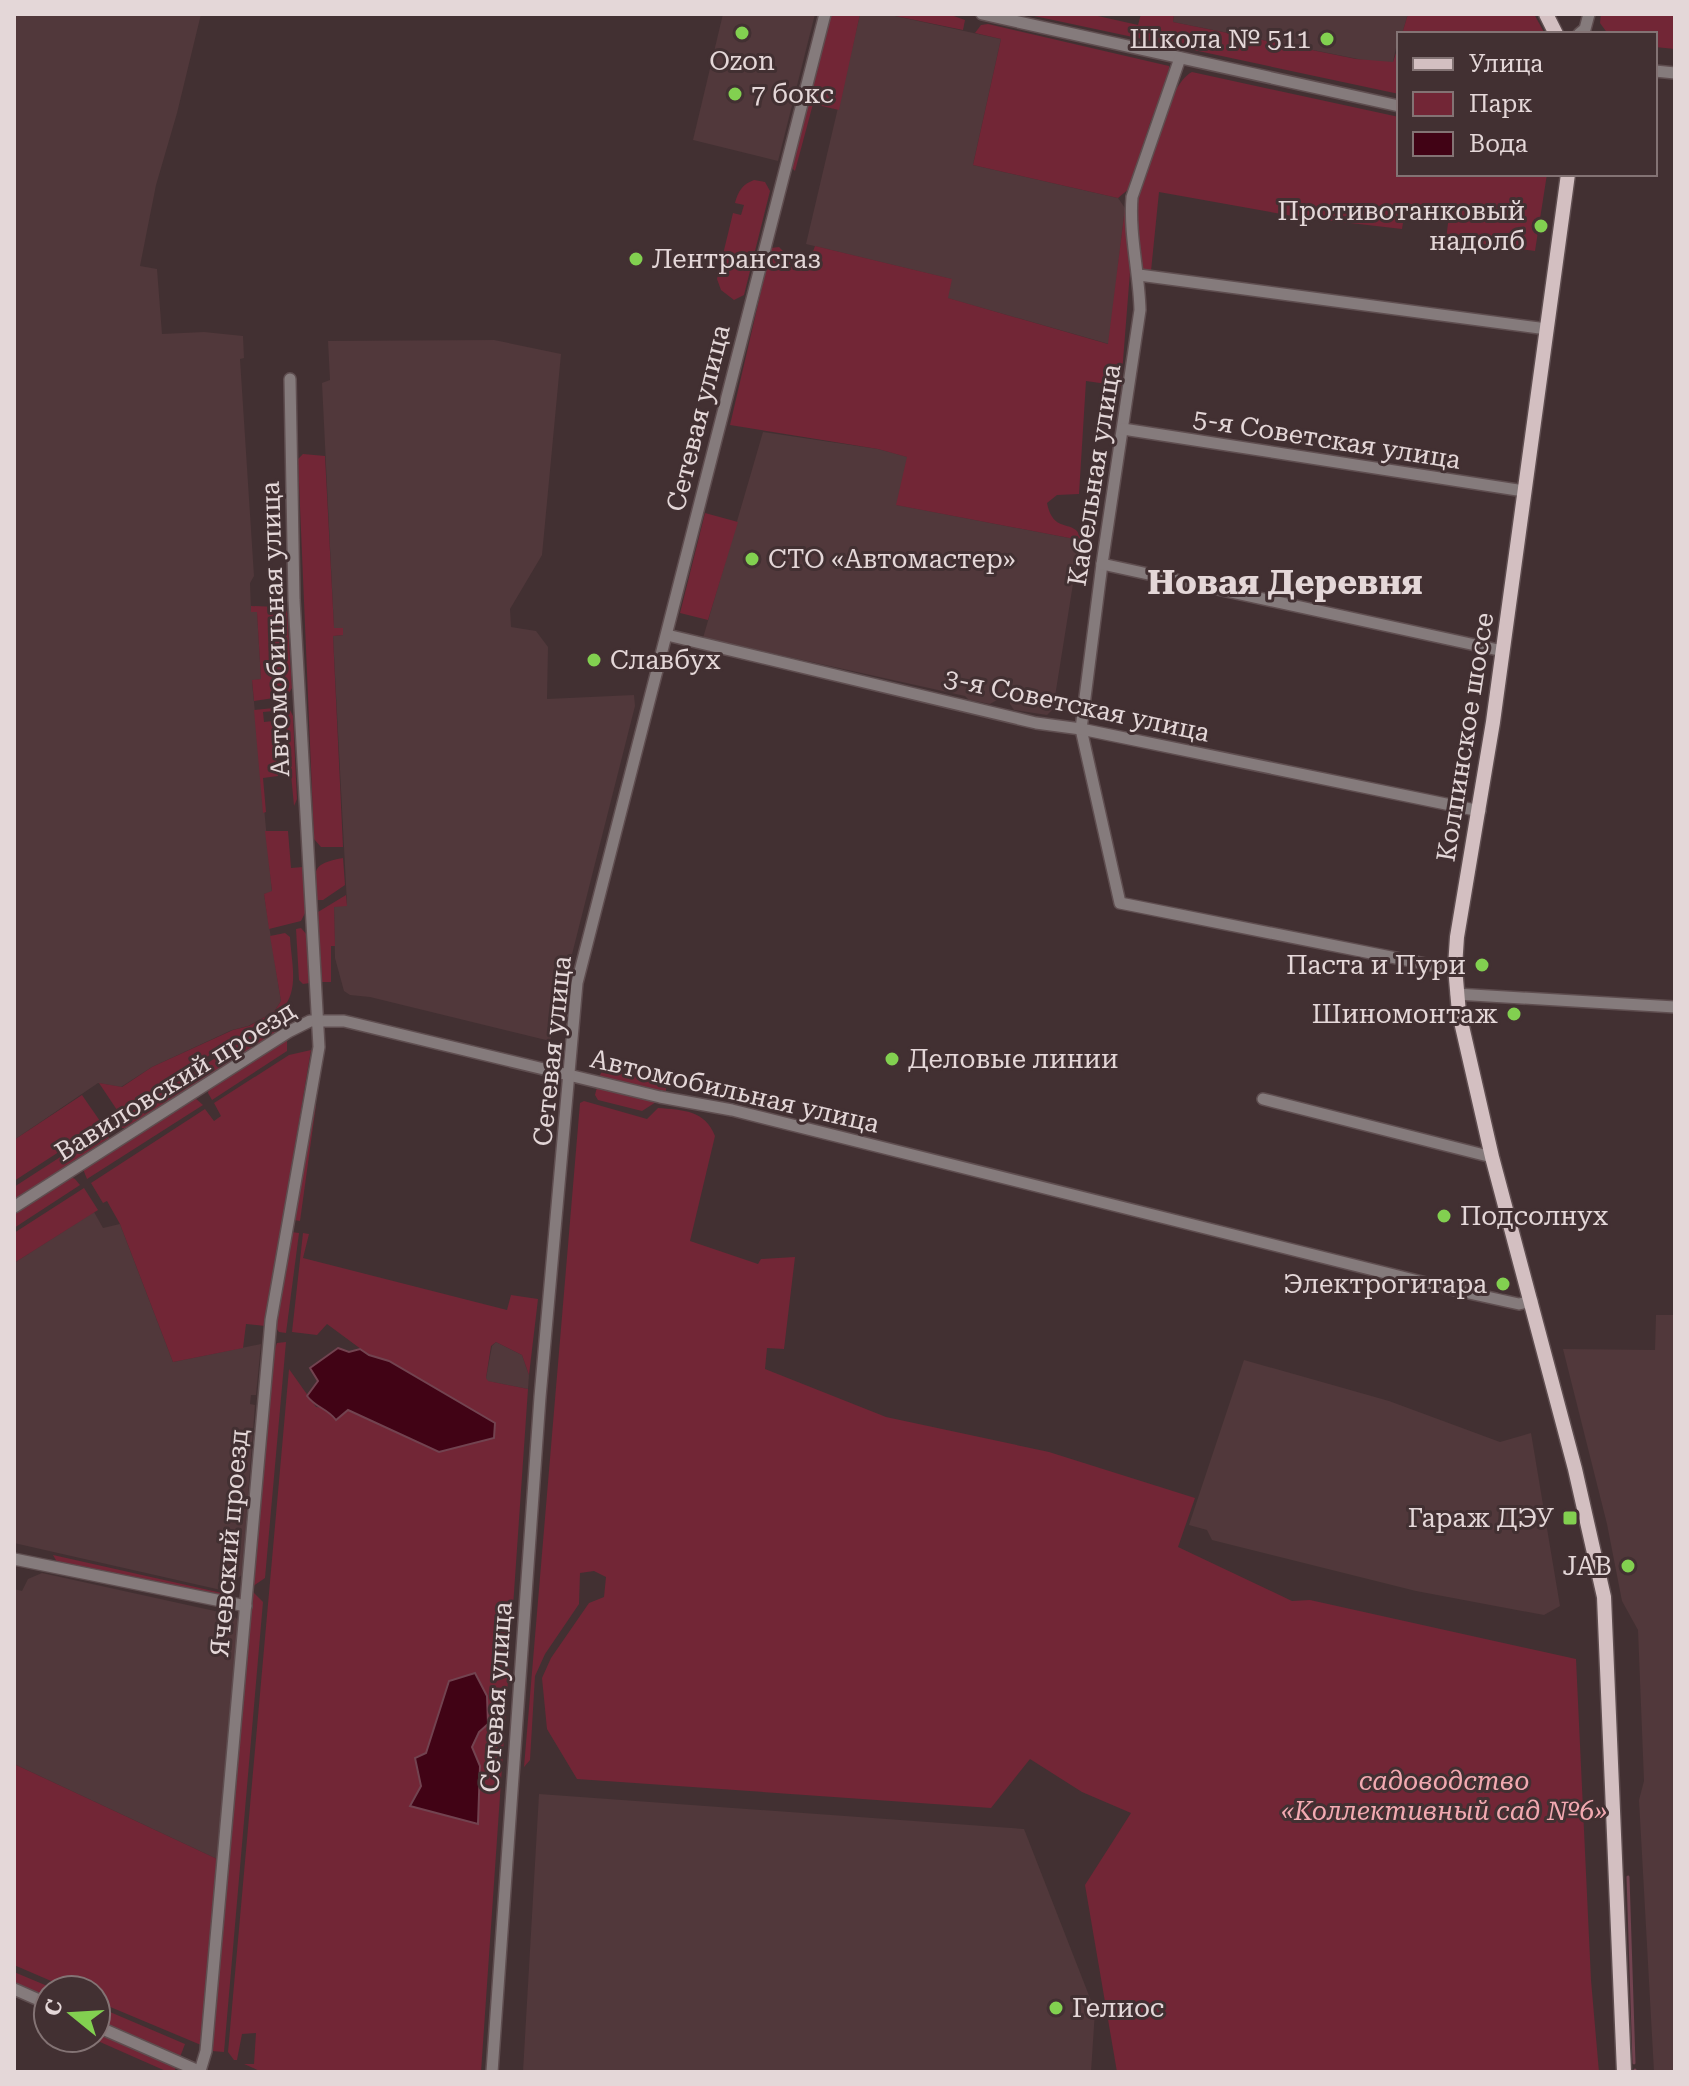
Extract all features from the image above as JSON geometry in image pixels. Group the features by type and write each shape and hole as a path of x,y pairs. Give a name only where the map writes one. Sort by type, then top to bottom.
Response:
{"main road":[{"path":"1546,14 1555,32"},
{"name":"Колпинское шоссе","path":"1568,176 1503,651 1480,811 1457,937 1455,967 1456,994 1492,1157 1575,1469 1604,1597 1624,2072"}],"street":[{"name":"Сетевая улица","path":"492,2072 540,1397 580,968 825,14"},
{"path":"982,14 1397,106"},
{"path":"1581,32 1589,14"},
{"name":"Кабельная улица","path":"1180,58 1132,197 1130,217 1139,275 1140,310 1081,729 1120,903 1436,966 1455,967"},
{"path":"1139,275 1547,329"},
{"name":"Автомобильная улица","path":"290,379 295,615 318,1021 344,1021 660,1097 714,1106 1446,1288 1519,1304 1532,1301"},
{"name":"5-я Советская улица","path":"1123,429 1524,491"},
{"path":"1102,564 1503,651"},
{"name":"3-я Советская улица","path":"667,635 1036,723 1081,729 1480,811"},
{"path":"1456,994 1675,1007"},
{"name":"Вавиловский проезд","path":"14,1207 288,1032 310,1021 318,1021"},
{"name":"Ячевский проезд","path":"200,2072 206,2051 271,1320 319,1047 318,1021"},
{"path":"1263,1099 1492,1157"},
{"path":"14,1559 246,1606"},
{"path":"112,2034 179,2067 200,2072"}],"shaded area":[{"path":"14,14 201,14 156,185 140,266 157,269 162,334 204,332 243,336 244,358 240,359 254,576 250,583 251,611 257,611 261,679 252,681 272,892 264,894 281,1001 274,1012 248,1026 232,1030 152,1067 121,1087 98,1083 14,1140"},
{"path":"723,14 815,14 778,161 693,140"},
{"path":"860,14 886,14 1001,39 973,165 1118,198 1125,208 1109,344 947,298 951,279 806,244"},
{"name":"Школа № 511","path":"1174,14 1408,14 1403,32 1397,32 1393,62 1388,65 1173,22"},
{"path":"494,340 561,354 542,555 510,609 511,627 536,631 548,647 547,699 634,695 635,706 550,1041 370,997 350,995 344,991 335,958 334,906 347,904 333,636 343,635 343,629 334,629 322,383 330,380 328,341"},
{"path":"763,432 878,449 908,457 897,505 1080,540 1053,709 1047,715 1014,710 1010,704 1010,694 1000,692 997,700 990,704 703,638"},
{"path":"94,1212 103,1228 120,1224 173,1362 261,1344 256,1395 251,1395 250,1404 255,1405 242,1575 221,1590 14,1543 14,1263"},
{"path":"1656,1315 1675,1315 1675,2072 1654,2072 1639,1800 1644,1781 1638,1630 1622,1601 1607,1524 1563,1349 1655,1350"},
{"path":"496,1342 522,1355 529,1375 528,1389 487,1381 492,1346"},
{"path":"1244,1360 1389,1401 1500,1442 1531,1433 1560,1606 1544,1615 1416,1591 1212,1540 1207,1530 1189,1525"},
{"path":"42,1573 233,1615 237,1619 217,1859 14,1764 14,1589 22,1591 28,1579"},
{"path":"539,1794 1024,1829 1095,2011 1091,2072 523,2072"}],"green space":[{"path":"834,14 860,14 839,110 813,104 795,171 792,168 830,18"},
{"path":"886,14 948,14 965,20 963,30"},
{"path":"1025,14 1089,14 1138,25 1141,14 1174,14 1173,22 1356,59 1393,62 1397,50 1397,94"},
{"path":"1408,14 1534,14 1544,32 1403,32"},
{"path":"1601,14 1675,14 1675,49 1657,47 1657,32 1607,32 1600,23"},
{"path":"988,24 1169,66 1170,76 1150,123 1130,188 1118,198 973,165 1001,39 975,33 981,25"},
{"path":"1192,72 1397,117 1397,176 1547,176 1535,251 1446,239 1450,208 1406,204 1402,229 1298,217 1159,192 1151,271 1141,271 1135,207 1154,140 1182,80"},
{"path":"754,180 765,182 770,191 744,295 734,300 721,290 717,279 733,213 741,215 744,205 735,203 736,199 744,186"},
{"path":"1125,208 1130,272 1121,386 1086,381 1079,494 1057,495 1047,503 1056,521 1079,534 1082,543 1083,559 1077,559 1080,540 896,505 907,457 878,449 730,425 771,248 779,247 785,253 793,270 799,271 808,265 815,246 952,279 948,298 1108,344"},
{"path":"303,454 325,456 334,628 343,628 343,635 333,636 343,847 321,847 314,839 298,459"},
{"path":"705,513 738,522 708,620 680,613"},
{"path":"251,606 278,607 287,611 292,688 287,696 254,701 252,680 261,679 257,612 251,612"},
{"path":"284,707 293,716 297,799 294,806 285,710 263,712 264,722 273,721 278,776 263,778 266,812 263,813 254,710"},
{"path":"265,831 288,831 291,868 303,867 306,911 301,921 269,929 264,894 272,891"},
{"path":"343,858 345,885 323,900 316,900 317,870 325,863"},
{"path":"346,895 347,906 334,907 335,946 331,946 331,982 322,982 318,912"},
{"path":"301,928 308,936 310,983 303,984 299,980 296,929"},
{"path":"285,933 290,937 293,984 288,1002 282,1009 119,1113 99,1083 122,1087 152,1067 233,1030 249,1026 274,1012 281,1001 270,936"},
{"path":"277,1019 282,1029 125,1128 119,1128 115,1122"},
{"path":"287,1039 287,1051 212,1100 209,1087"},
{"path":"311,1050 265,1326 246,1324 243,1348 173,1362 120,1224 107,1201 103,1203 91,1183 205,1109 214,1121 221,1116 214,1103 289,1055"},
{"path":"604,1067 653,1079 658,1087 666,1088 666,1091 653,1091 599,1077"},
{"path":"597,1087 656,1102 642,1111 598,1100 595,1095"},
{"path":"82,1095 102,1124 14,1181 14,1140"},
{"path":"194,1097 203,1105 87,1179 83,1169"},
{"name":"садоводство «Коллективный сад №6»","path":"584,1101 647,1119 658,1108 684,1111 699,1116 711,1127 715,1136 690,1241 758,1264 761,1259 795,1257 784,1349 767,1348 765,1369 886,1417 1049,1452 1195,1498 1178,1547 1292,1601 1310,1600 1576,1659 1591,1980 1599,2072 1117,2072 1085,1885 1131,1813 1082,1792 1030,1759 991,1808 577,1779 547,1729 542,1678 551,1658 589,1603 604,1597 606,1577 594,1571 580,1573 579,1604 545,1654 535,1676 530,1760 524,1767 580,1103"},
{"path":"316,1105 300,1221 294,1220"},
{"path":"105,1128 109,1138 14,1200 14,1187"},
{"path":"71,1177 80,1185 14,1228 14,1213"},
{"path":"84,1188 98,1210 14,1263 14,1233"},
{"path":"291,1232 299,1233 286,1333 276,1328"},
{"path":"303,1233 309,1234 303,1258 507,1310 511,1295 538,1299 529,1375 522,1355 496,1342 491,1346 486,1378 528,1389 481,2072 262,2072 244,2064 254,2064 256,2033 242,2034 237,2060 228,2052 289,1369 316,1407 347,1410 439,1452 494,1438 494,1423 389,1361 369,1355 327,1324 317,1335 292,1332","holes":["438,1719 479,1732 472,1747 480,1766 411,1806 421,1786 426,1753"]},
{"path":"286,1342 265,1578 252,1587 274,1351 277,1343"},
{"path":"53,1555 227,1593 226,1596 57,1562"},
{"path":"252,1591 263,1602 224,2052 212,2051"},
{"path":"14,1764 217,1859 201,2045 112,2008 112,1974 35,1974 14,1965"},
{"path":"14,1972 32,1980 32,1992 14,1984"},
{"path":"112,2013 185,2044 180,2057 112,2027"},
{"path":"112,2039 176,2067 174,2072 112,2047"}],"water":[{"path":"338,1348 349,1352 360,1349 389,1361 495,1423 494,1438 439,1452 348,1410 336,1420 307,1396 318,1381 310,1368"},
{"path":"475,1673 487,1696 488,1724 479,1732 472,1747 480,1766 478,1824 410,1806 421,1786 415,1758 426,1753 449,1681"}],"waterway":[{"path":"1628,1877 1634,2063"}],"place":[{"name":"Ozon","path":"742,33"},
{"name":"Школа № 511","path":"1327,39"},
{"name":"7 бокс","path":"735,94"},
{"name":"Противотанковый надолб","path":"1541,226"},
{"name":"Лентрансгаз","path":"636,259"},
{"name":"СТО «Автомастер»","path":"752,559"},
{"name":"Славбух","path":"594,660"},
{"name":"Паста и Пури","path":"1482,965"},
{"name":"Шиномонтаж","path":"1514,1014"},
{"name":"Деловые линии","path":"892,1059"},
{"name":"Подсолнух","path":"1444,1216"},
{"name":"Электрогитара","path":"1503,1284"},
{"name":"Гараж ДЭУ","path":"1570,1518"},
{"name":"JAB","path":"1628,1566"},
{"name":"Гелиос","path":"1056,2008"}],"district":[{"name":"Новая Деревня","path":"1285,582"}]}
